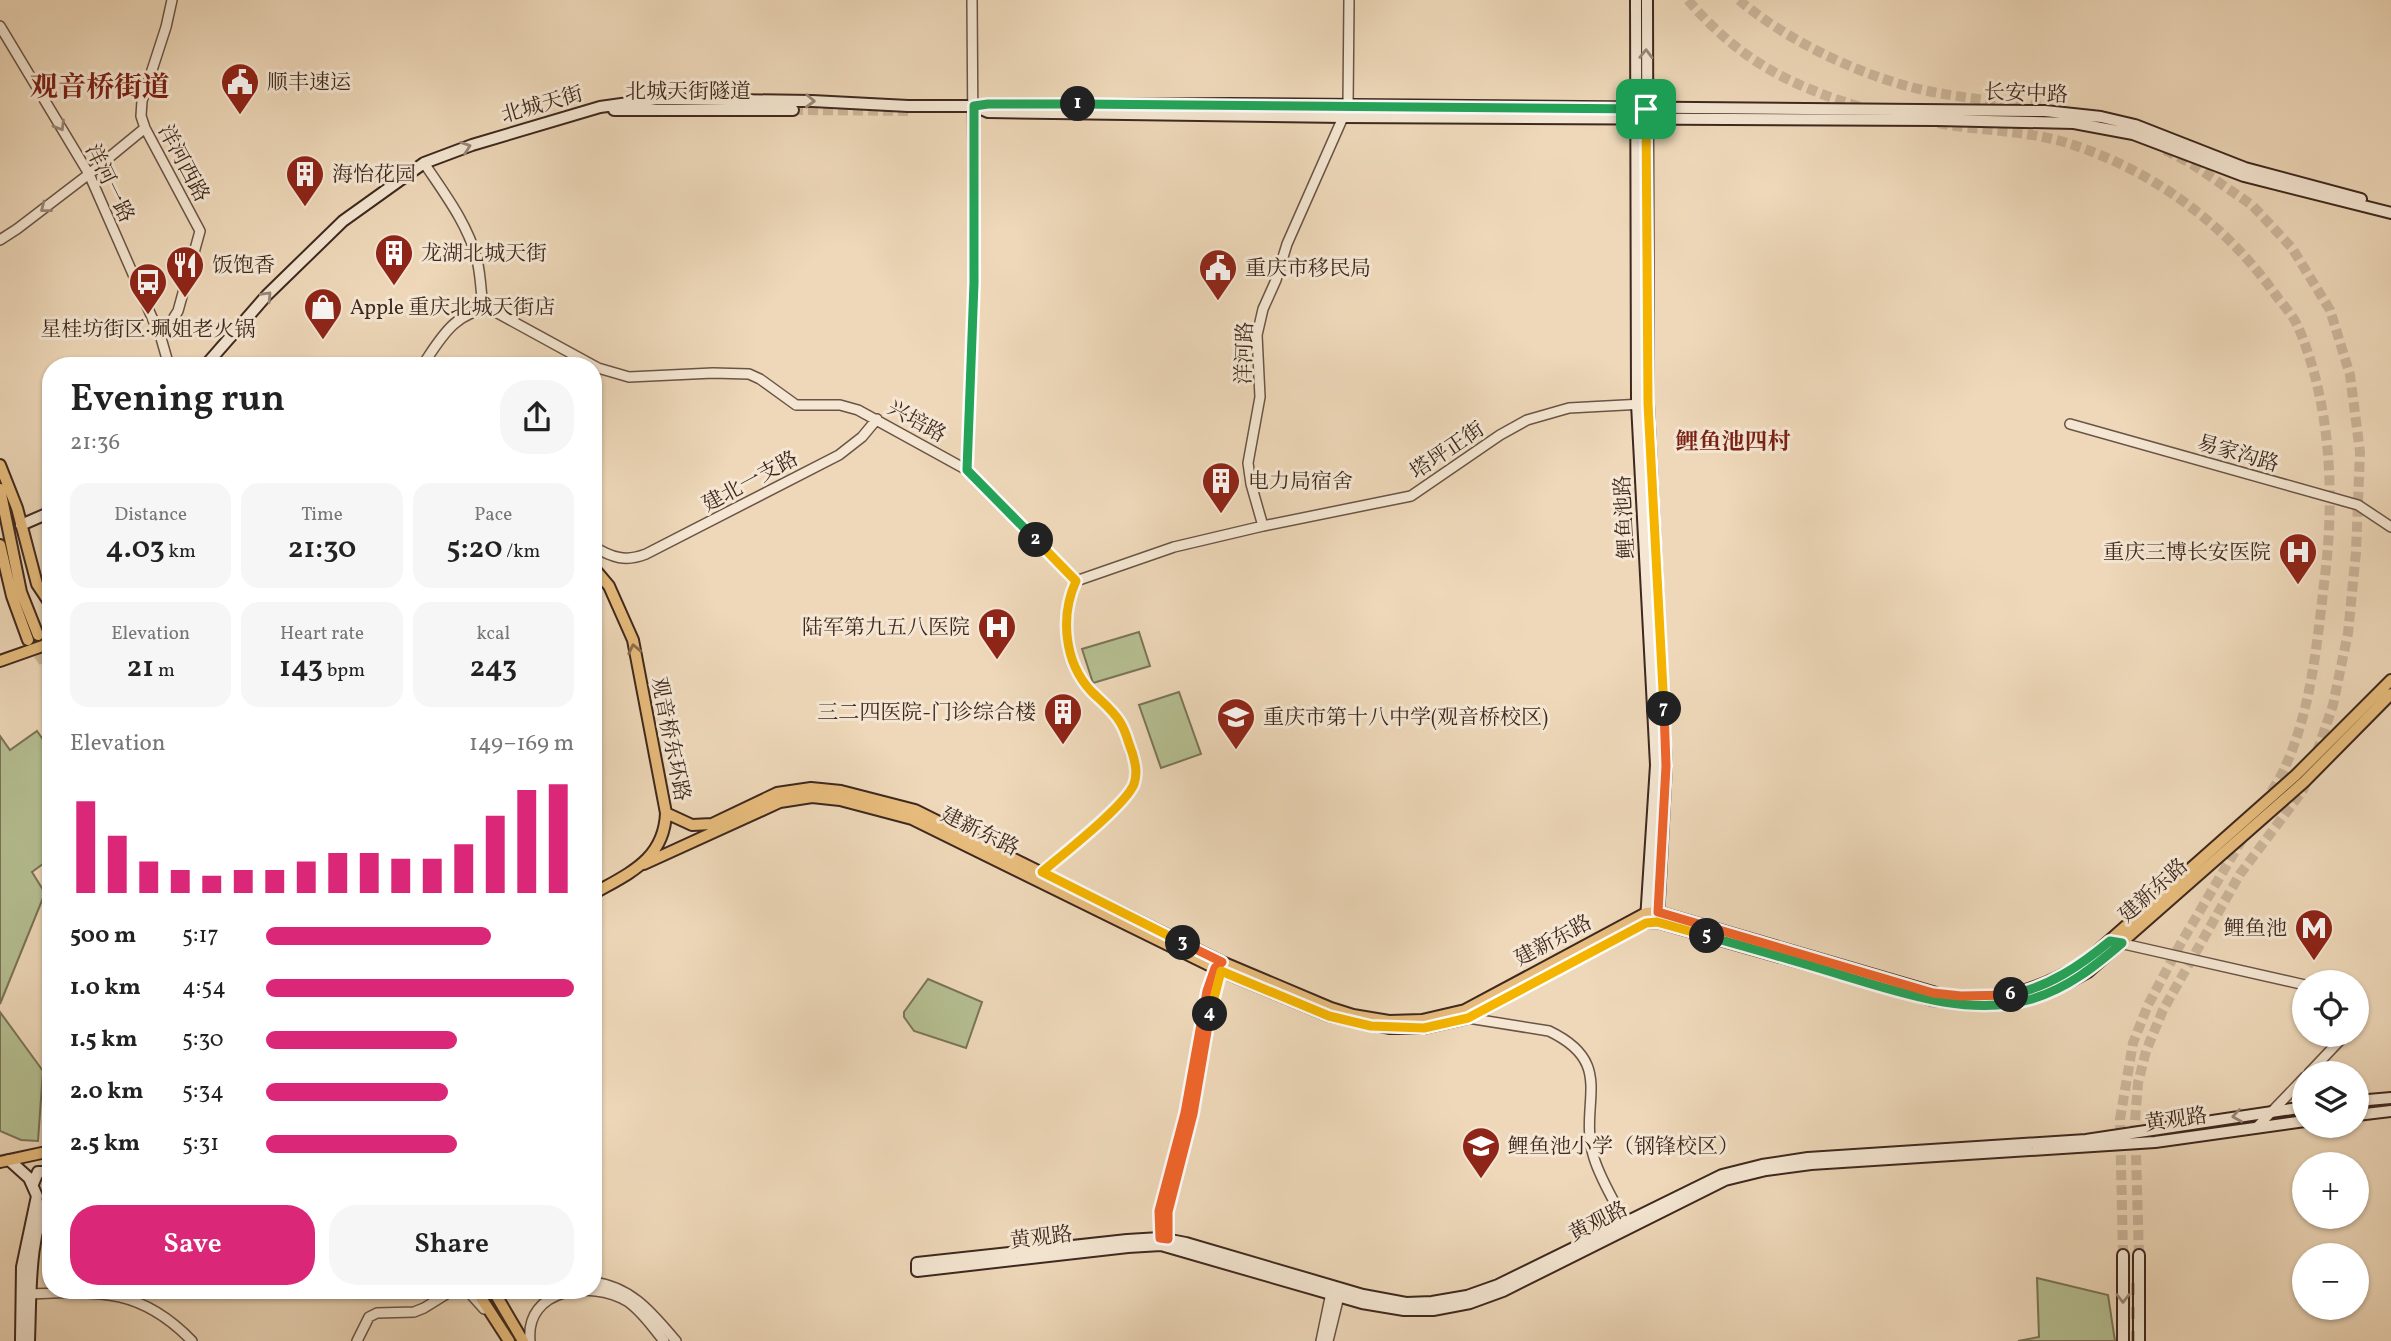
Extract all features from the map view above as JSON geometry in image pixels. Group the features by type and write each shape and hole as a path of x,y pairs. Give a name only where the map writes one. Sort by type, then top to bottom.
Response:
{"main road":[{"path":"1636,0 1640,114"},
{"path":"1640,114 1647,0"},
{"name":"北城天街","path":"213,357 267,295 343,220 424,163 472,145 617,104 657,99 974,106 988,112 1640,114"},
{"name":"北城天街隧道","path":"583,113 636,109 793,110"},
{"name":"长安中路","path":"1640,114 2045,111 2080,114 2135,125 2245,169 2391,206"},
{"name":"长安中路","path":"1640,114 2044,121 2099,126 2146,138 2244,176 2391,214"},
{"name":"鲤鱼池路","path":"1640,114 1643,404 1666,766 1652,917"},
{"path":"0,465 21,525 37,584 42,592"},
{"path":"0,488 21,593 33,637 12,596 0,545"},
{"path":"21,525 42,516"},
{"name":"观音桥东环路","path":"602,578 609,586 633,639 666,813 663,834 645,864 602,889"},
{"path":"0,661 42,646"},
{"name":"建新东路","path":"1219,967 1353,1015 1389,1021 1422,1020 1465,1010 1652,917 1933,993 1961,996 2011,995 2038,987 2084,963 2296,775 2391,680"},
{"name":"建新东路","path":"666,813 684,823 701,826 723,820 777,793 811,788 841,791 915,810 1219,967 1329,1016 1371,1026 1424,1028 1468,1018 1652,917 1932,1000 2011,1003 2050,992 2088,972 2304,782 2391,694"},
{"name":"建新东路","path":"645,864 780,802 812,797 840,800 912,818 1038,875"},
{"path":"2369,1100 2391,1098"},
{"name":"黄观路","path":"917,1267 1164,1242 1336,1291 1362,1303 1404,1310 1433,1310 1470,1303 1503,1290 1722,1175 1762,1165 1808,1158 2085,1140 2292,1109"},
{"path":"2369,1114 2391,1111"},
{"name":"黄观路","path":"1626,1225 1725,1180 1766,1170 1811,1164 2155,1142 2292,1122"},
{"path":"0,1152 5,1161 33,1184 37,1196 22,1268 21,1341"},
{"path":"5,1161 42,1153"},
{"path":"33,1184 38,1172 42,1172"},
{"path":"29,1341 36,1242 42,1222"},
{"path":"2123,1255 2123,1341"},
{"path":"2139,1255 2139,1341"},
{"path":"481,1299 509,1341"},
{"path":"498,1299 523,1341"}],"street":[{"name":"洋河西路","path":"161,338 178,311 200,231 141,116 142,101 172,0"},
{"path":"967,470 974,283 972,0"},
{"name":"洋河路","path":"1263,526 1248,463 1259,397 1257,335 1263,309 1276,280 1287,244 1346,112 1349,0"},
{"name":"洋河一路","path":"0,26 89,174 161,338 166,357"},
{"path":"0,240 18,229 145,128"},
{"path":"424,163 462,222 473,247 479,270 482,309 468,314 452,325 429,357"},
{"name":"兴培路","path":"482,309 500,313 578,357"},
{"name":"兴培路","path":"602,370 629,377 750,374 796,405 840,405 858,410 967,470 1076,581"},
{"name":"塔坪正街","path":"1263,526 1411,496 1500,435 1527,420 1569,408 1643,404"},
{"name":"建北一支路","path":"602,551 630,560 664,545 839,455 862,437 877,419"},
{"name":"易家沟路","path":"2070,424 2358,505 2391,527"},
{"path":"1038,875 1121,802 1134,784 1136,774 1135,763 1120,722 1090,690 1073,662 1067,610 1069,596 1076,581 1174,547 1263,526"},
{"path":"2110,941 2292,982"},
{"path":"1164,1242 1159,1211 1185,1113 1205,1002 1219,967"},
{"path":"1468,1018 1549,1031 1583,1055 1590,1072 1591,1140 1594,1158 1626,1225"},
{"path":"2320,1061 2334,1047"},
{"path":"2258,1126 2292,1091"},
{"path":"602,1284 613,1286 643,1303 676,1341"},
{"path":"1321,1341 1336,1291"},
{"path":"1328,1341 1336,1291"},
{"path":"602,1292 612,1294 637,1309 664,1341"},
{"path":"31,1294 42,1293"},
{"path":"126,1299 161,1314 192,1341"},
{"path":"357,1341 369,1317 377,1313 414,1311 438,1299"},
{"path":"475,1299 495,1321"},
{"path":"530,1341 533,1315 549,1299"}],"green space":[{"path":"1139,632 1150,666 1093,683 1082,649"},
{"path":"1179,692 1201,754 1161,768 1139,705"},
{"path":"37,731 42,738 42,865 32,872 42,888 42,900 0,1004 0,736 10,750"},
{"path":"928,979 982,1002 966,1048 914,1031 904,1017 904,1012"},
{"path":"0,1012 42,1070 42,1085 38,1141 21,1140 0,1131"},
{"path":"2037,1278 2108,1295 2115,1341 2018,1341 2039,1337"}],"tunnel":[{"path":"1688,0 1727,39 1767,68 1812,90 1864,108"},
{"path":"1739,0 1807,46 1886,80 1938,93 2045,107"},
{"path":"793,110 913,111"},
{"path":"1938,123 2033,135 2064,142 2126,166 2182,200 2232,243 2297,324 2310,359 2324,422 2330,487 2327,552 2315,653 2302,722 2286,765 2265,802"},
{"path":"2165,150 2192,164 2252,205 2292,248 2330,310 2350,375 2360,452 2356,552 2348,633 2333,705 2315,758"},
{"path":"29,642 42,660"},
{"path":"2139,1255 2135,1121 2138,1083 2146,1051 2163,1010 2240,874 2303,790 2307,779"},
{"path":"2123,1255 2120,1119 2133,1043 2148,1005 2181,943 2244,836"}],"railway":[{"path":"2133,1283 2133,1341"}],"place":[{"name":"顺丰速运","path":"240,116"},
{"name":"海怡花园","path":"305,208"},
{"name":"龙湖北城天街","path":"394,287"},
{"name":"饭饱香","path":"185,299"},
{"name":"重庆市移民局","path":"1218,302"},
{"name":"星桂坊街区·珮姐老火锅","path":"148,316"},
{"name":"Apple 重庆北城天街店","path":"323,341"},
{"name":"电力局宿舍","path":"1221,515"},
{"name":"重庆三博长安医院","path":"2298,586"},
{"name":"陆军第九五八医院","path":"997,661"},
{"name":"三二四医院-门诊综合楼","path":"1063,746"},
{"name":"重庆市第十八中学(观音桥校区)","path":"1236,751"},
{"name":"鲤鱼池","path":"2314,962"},
{"name":"鲤鱼池小学（钢锋校区）","path":"1481,1180"}],"district":[{"name":"观音桥街道","path":"100,86"},
{"name":"鲤鱼池四村","path":"1733,441"}],"route":[{"path":"1230,104 1646,109 1648,404 1666,766 1658,912 1933,993 1961,996 2011,995 2029,991 2084,963 2110,941 2122,943 2088,972 2050,992 2011,1003 1959,1003 1932,1000 1657,922 1646,923 1468,1018 1444,1025 1406,1029 1371,1026 1329,1016 1221,971 1214,993 1193,1114 1168,1212 1168,1239 1160,1238 1159,1211 1185,1113 1207,991 1215,968 1222,962 1042,872 1121,802 1134,784 1136,774 1135,763 1120,722 1090,690 1073,662 1066,627 1069,596 1076,581 967,470 974,283 974,106 1230,104"}]}
